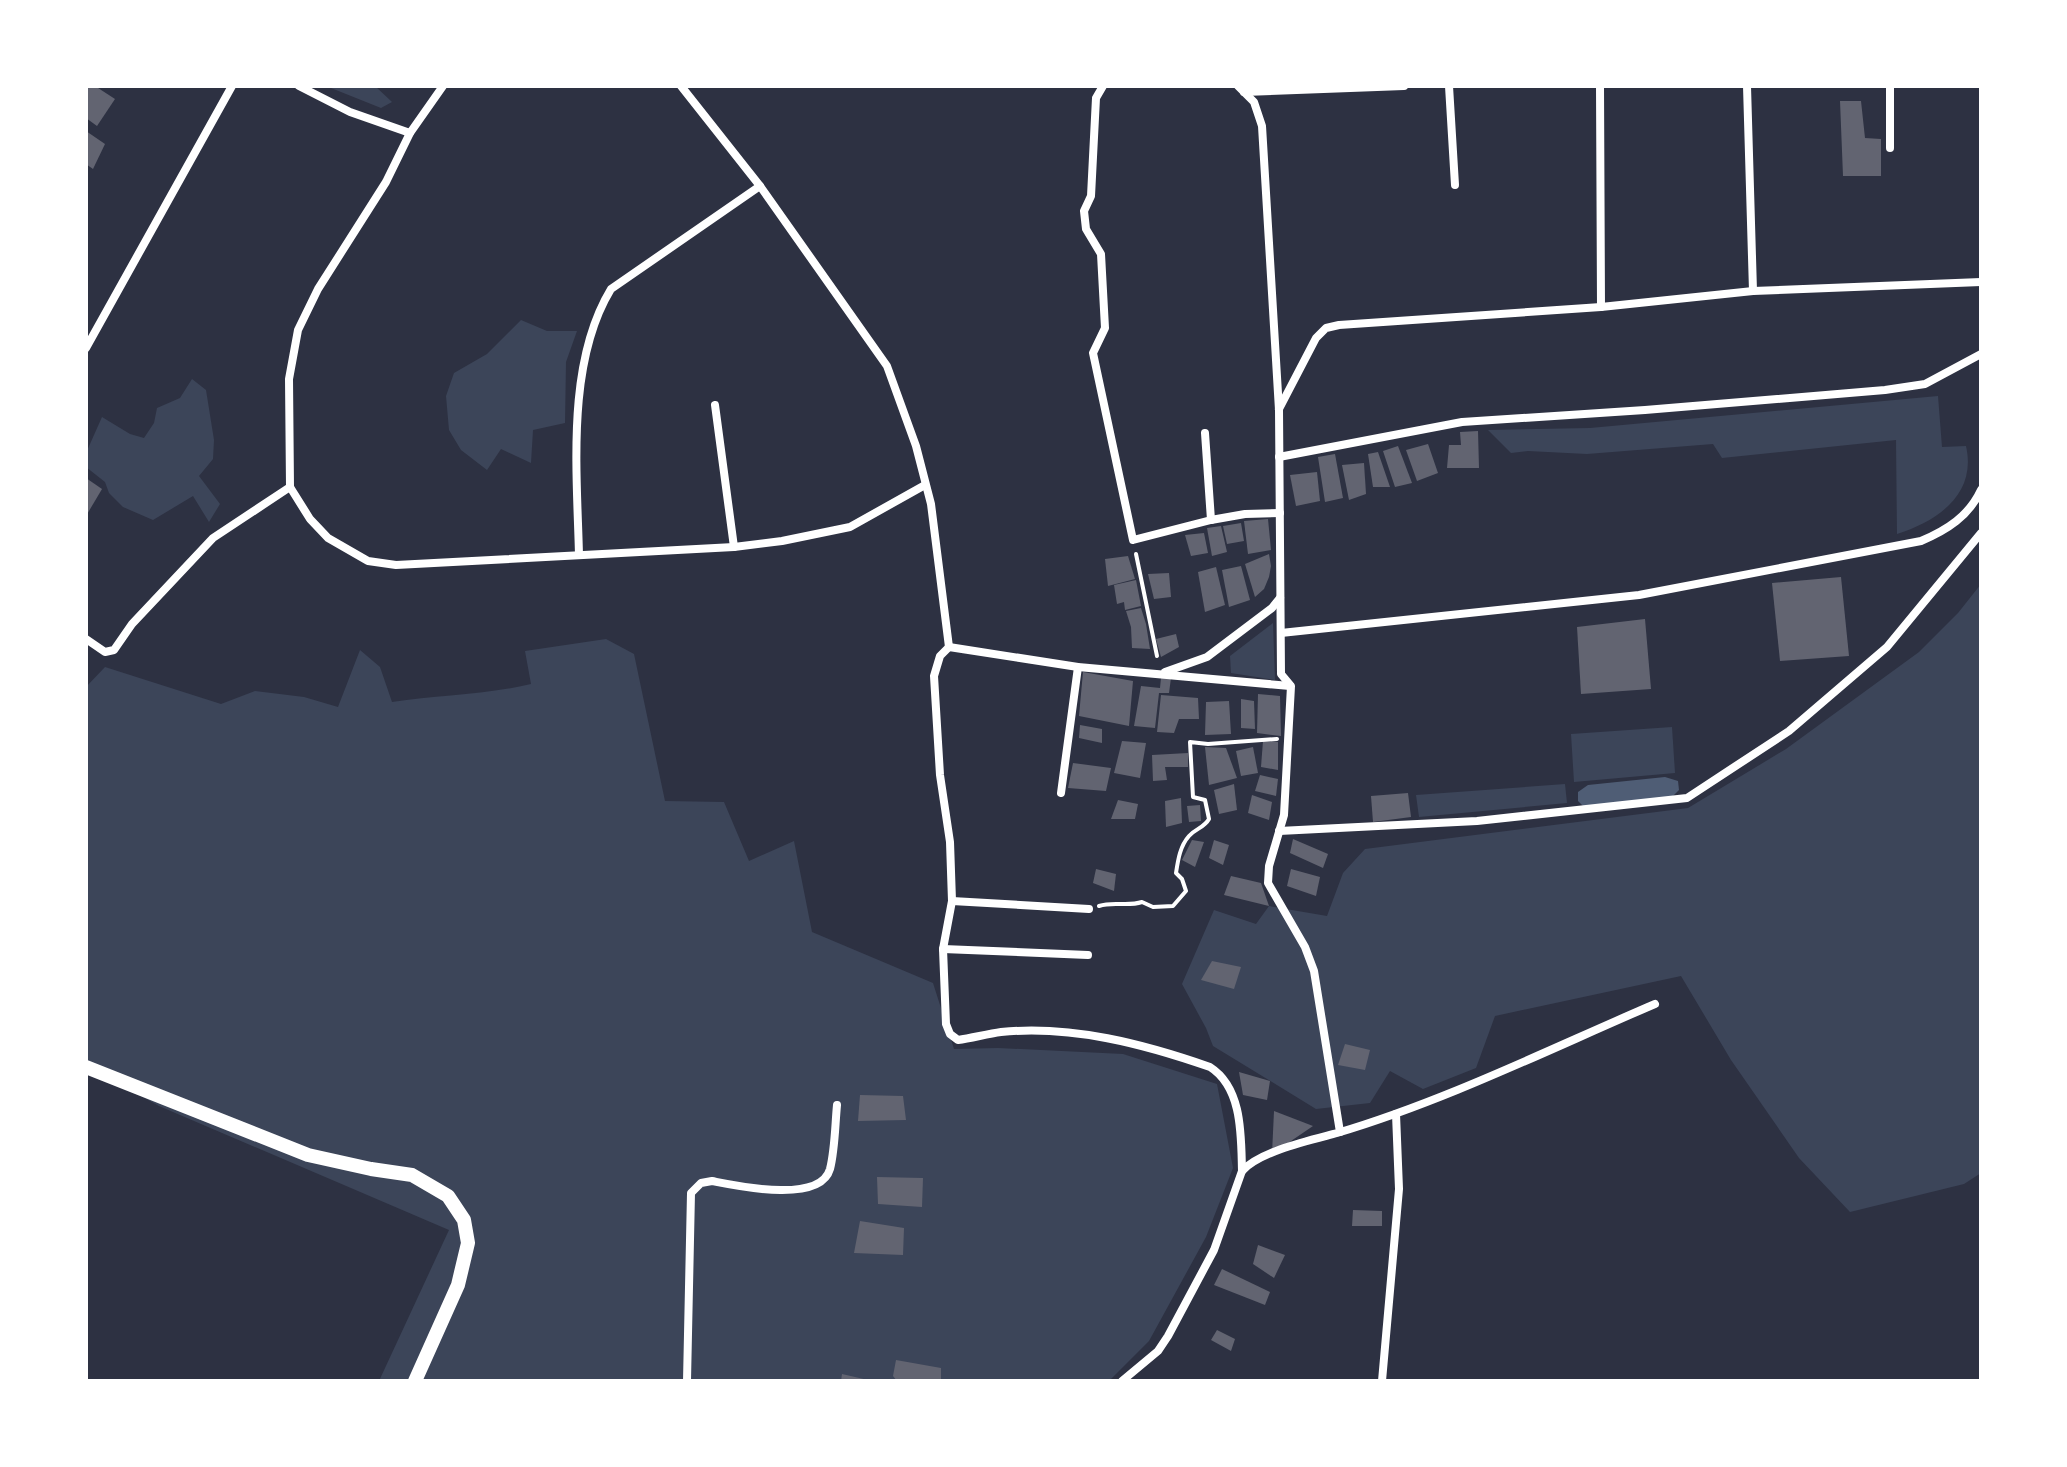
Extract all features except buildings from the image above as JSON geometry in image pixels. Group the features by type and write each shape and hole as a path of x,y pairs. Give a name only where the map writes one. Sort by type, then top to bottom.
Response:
{"street":[{"path":"86,348 232,86"},
{"path":"299,86 350,112 410,133"},
{"path":"443,86 410,133 386,182 318,289 298,330 289,379 290,487 310,519 328,538 368,561 396,565 734,547 850,527 925,485"},
{"path":"681,86 760,186 887,366 916,446 931,504 949,647"},
{"path":"1103,86 1096,98 1091,196 1084,211 1086,229 1101,254 1102,268 1105,328 1093,353 1133,540 1211,520 1245,514 1280,513"},
{"path":"1241,89 1404,86"},
{"path":"1449,86 1455,185"},
{"path":"1600,86 1601,307"},
{"path":"1747,86 1753,291"},
{"path":"1890,86 1890,148"},
{"path":"1241,89 1254,102 1262,126 1279,410 1281,674 1291,686 1284,815 1269,866 1268,883 1305,947 1314,971 1340,1132"},
{"path":"579,555 577,448 582,374 599,309 611,289 760,186"},
{"path":"1279,410 1316,338 1326,328 1339,325 1601,307 1753,291 1981,282"},
{"path":"1279,457 1462,422 1885,390 1925,384 1981,354"},
{"path":"715,405 734,547"},
{"path":"1205,433 1211,520"},
{"path":"86,639 105,652 114,650 132,624 213,538 290,487"},
{"path":"1281,633 1639,595 1921,541 1957,521 1975,502 1981,490"},
{"path":"1279,831 1477,821 1687,798 1789,731 1887,647 1981,533"},
{"path":"1160,674 1207,657 1250,626 1280,598"},
{"path":"949,647 1078,667 1291,686"},
{"path":"949,647 940,656 934,676 940,775 950,842 952,901 943,949 946,1024 950,1034 958,1040 1000,1032 1061,1032 1151,1046 1210,1067 1219,1072 1229,1088 1238,1116 1242,1171"},
{"path":"1061,793 1078,667"},
{"path":"952,901 1089,909"},
{"path":"943,949 1088,955"},
{"path":"1122,1381 1158,1351 1168,1336 1214,1250 1242,1171 1248,1164 1296,1144 1396,1114 1655,1004"},
{"path":"86,1067 308,1155 412,1175 448,1196 464,1220 468,1243 458,1285 415,1381"},
{"path":"687,1381 691,1193 701,1183 712,1181 798,1191 815,1186 830,1172 837,1105"},
{"path":"1382,1381 1399,1189 1396,1114"}],"path":[{"path":"1133,540 1157,656"},
{"path":"1089,909 1108,903 1132,905 1142,902 1153,907 1173,906 1186,891 1176,873 1180,851 1191,833 1204,827 1209,819 1205,800 1193,797 1190,742 1208,744 1288,738"}],"shaded area":[{"path":"326,86 375,86 392,102 381,108"},
{"path":"521,320 547,331 577,331 566,362 565,423 533,430 531,463 501,449 487,470 461,450 449,430 446,396 454,373 487,354"},
{"path":"192,379 206,390 214,440 213,459 199,476 220,504 209,522 193,496 153,520 123,507 109,493 105,482 86,467 86,453 102,417 130,434 144,438 154,423 157,408 180,398"},
{"path":"1938,396 1942,447 1966,446 1966,478 1960,492 1940,513 1897,534 1896,440 1722,458 1713,444 1587,454 1511,453 1488,430 1590,428"},
{"path":"1981,584 1981,1173 1964,1184 1850,1212 1799,1158 1731,1060 1681,976 1495,1016 1476,1068 1423,1089 1390,1071 1370,1103 1316,1109 1213,1046 1182,984 1214,910 1256,924 1269,906 1327,916 1343,873 1365,849 1688,808 1786,749 1919,652 1958,613"},
{"path":"1273,623 1275,680 1231,673 1230,656"},
{"path":"606,639 634,654 665,801 724,802 749,861 794,841 812,932 933,983 954,1049 1123,1054 1217,1084 1233,1168 1206,1237 1149,1341 1109,1381 379,1381 449,1230 159,1106 86,1065 86,687 105,667 221,704 255,691 304,697 338,707 360,650 380,667 392,702 531,684 525,651"},
{"path":"1672,727 1675,773 1574,782 1571,734"},
{"path":"1665,777 1678,781 1679,790 1672,797 1583,806 1578,801 1578,792 1588,785"},
{"path":"1565,784 1567,803 1419,817 1416,795"}]}
